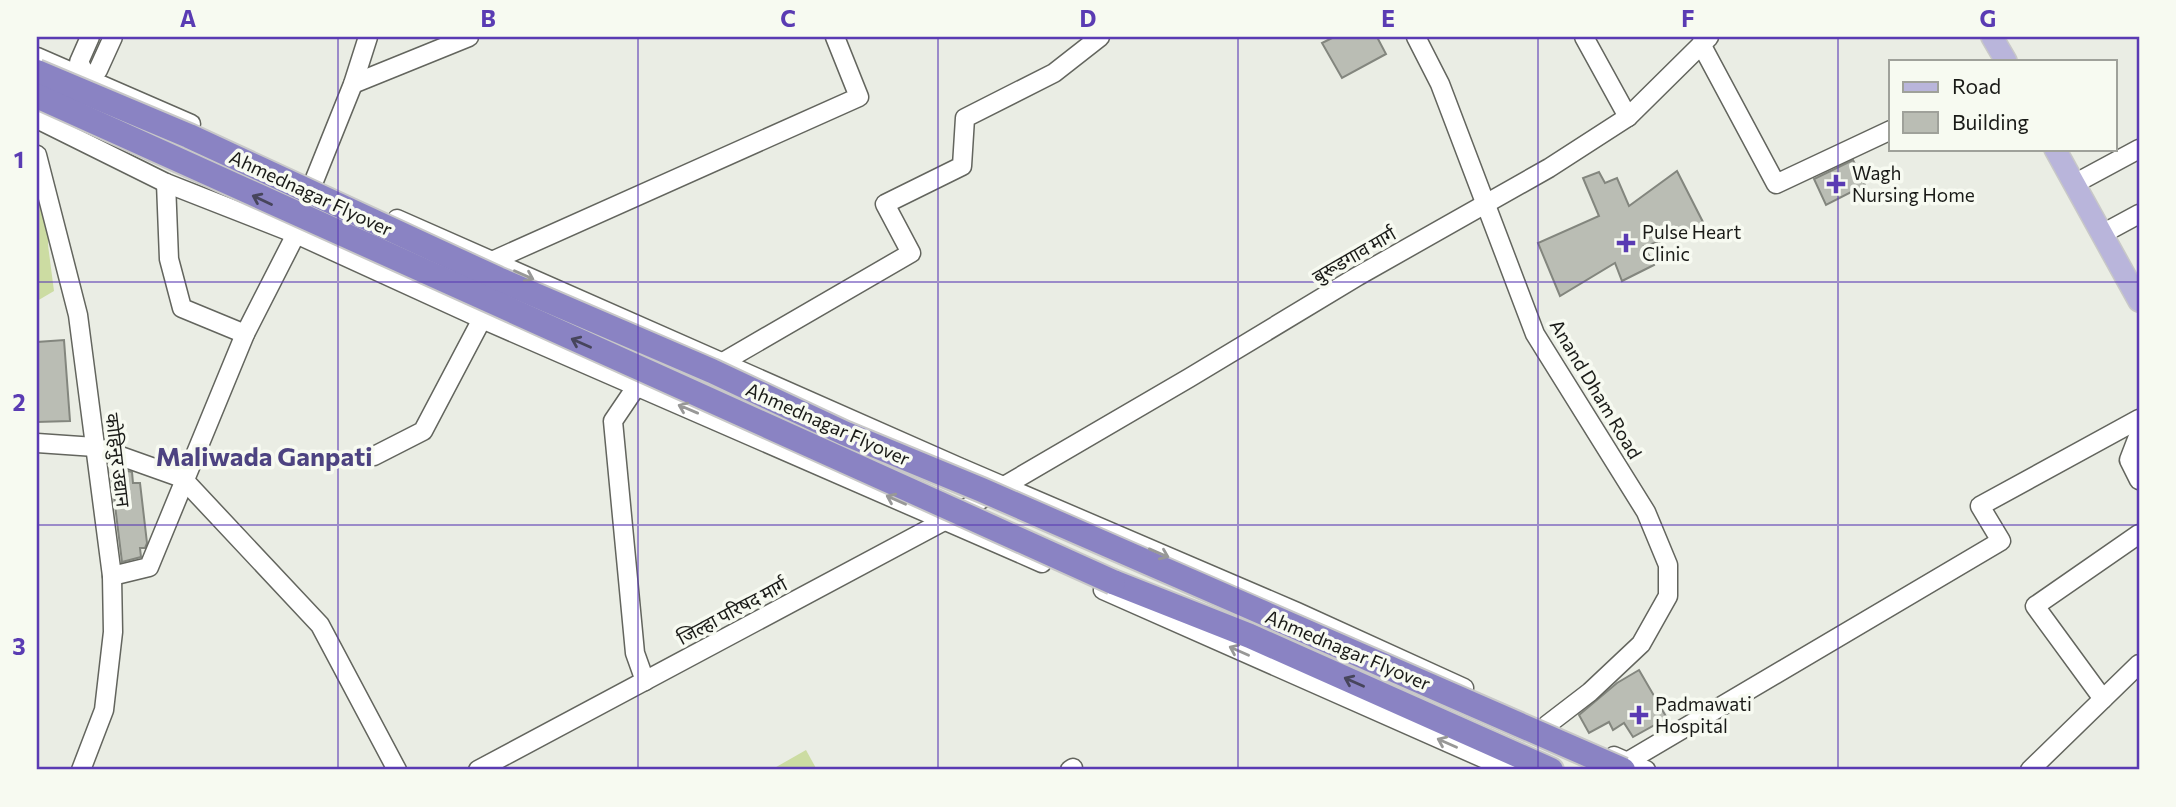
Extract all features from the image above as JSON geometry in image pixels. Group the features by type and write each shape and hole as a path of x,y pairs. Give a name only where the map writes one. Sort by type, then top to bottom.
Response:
{"highway":[{"name":"Ahmednagar Flyover","path":"40,63 189,136 498,279 712,371 844,433 982,490 1621,767"},
{"name":"Ahmednagar Flyover","path":"37,96 1113,582 1250,636 1551,770"},
{"path":"1562,770 1592,746"}],"main road":[{"path":"1999,38 2006,60"},
{"path":"2055,150 2136,288"}],"street":[{"path":"87,78 79,62 90,37"},
{"path":"65,133 87,78 98,70 113,37"},
{"path":"314,181 353,83 368,37"},
{"path":"353,83 469,37"},
{"path":"492,261 859,97 835,37"},
{"path":"723,362 911,253 885,204 962,166 965,118 1054,73 1100,37"},
{"name":"Anand Dham Road","path":"1416,37 1440,84 1535,334 1646,512 1668,565 1668,596 1641,644 1590,692 1547,725"},
{"path":"1584,37 1628,117"},
{"path":"1705,40 1776,184 1889,131"},
{"name":"बुरूडगाव मार्ग","path":"1004,486 1358,276 1549,168 1628,117 1705,40"},
{"path":"37,87 40,63 87,78 492,261 1297,612 1592,746 1621,767 1646,770"},
{"path":"37,118 166,183 296,234 636,387 1510,770"},
{"path":"2074,184 2139,149"},
{"name":"कोहिनुर उद्यान","path":"37,155 78,315 112,576 113,632 104,710 81,770"},
{"path":"166,183 169,259 182,308 245,334"},
{"path":"2102,234 2139,214"},
{"path":"112,576 149,567 245,334 296,234"},
{"path":"374,456 424,430 482,319"},
{"path":"636,387 613,421 635,653 645,681"},
{"path":"1621,767 2001,541 1980,506 2139,419"},
{"path":"2139,434 2129,460 2139,480"},
{"path":"37,443 96,447 185,480 320,625 397,770"},
{"name":"जिल्हा परिषद मार्ग","path":"478,770 944,521 1004,486"},
{"path":"2103,699 2035,606 2139,534"},
{"path":"2031,770 2139,664"}],"green space":[{"path":"37,177 49,230 48,245 54,291 37,301"},
{"path":"806,750 817,770 771,770"}],"building":[{"path":"1334,37 1377,37 1386,54 1342,78 1322,43"},
{"path":"1853,160 1865,185 1826,205 1814,179"},
{"path":"1677,171 1706,228 1644,246 1654,265 1622,281 1615,263 1560,296 1538,243 1599,216 1583,178 1599,172 1605,183 1617,178 1629,206"},
{"path":"64,340 70,421 37,422 37,342"},
{"path":"132,472 133,483 140,483 147,543 145,548 140,548 141,557 122,562 111,473"},
{"path":"1639,670 1667,718 1633,737 1624,723 1613,730 1609,722 1589,733 1579,715 1617,683"}],"place":[{"name":"Wagh Nursing Home","path":"1836,184"},
{"name":"Pulse Heart Clinic","path":"1626,243"},
{"name":"Padmawati Hospital","path":"1639,715"}],"district":[{"name":"Maliwada Ganpati","path":"264,457"}]}
